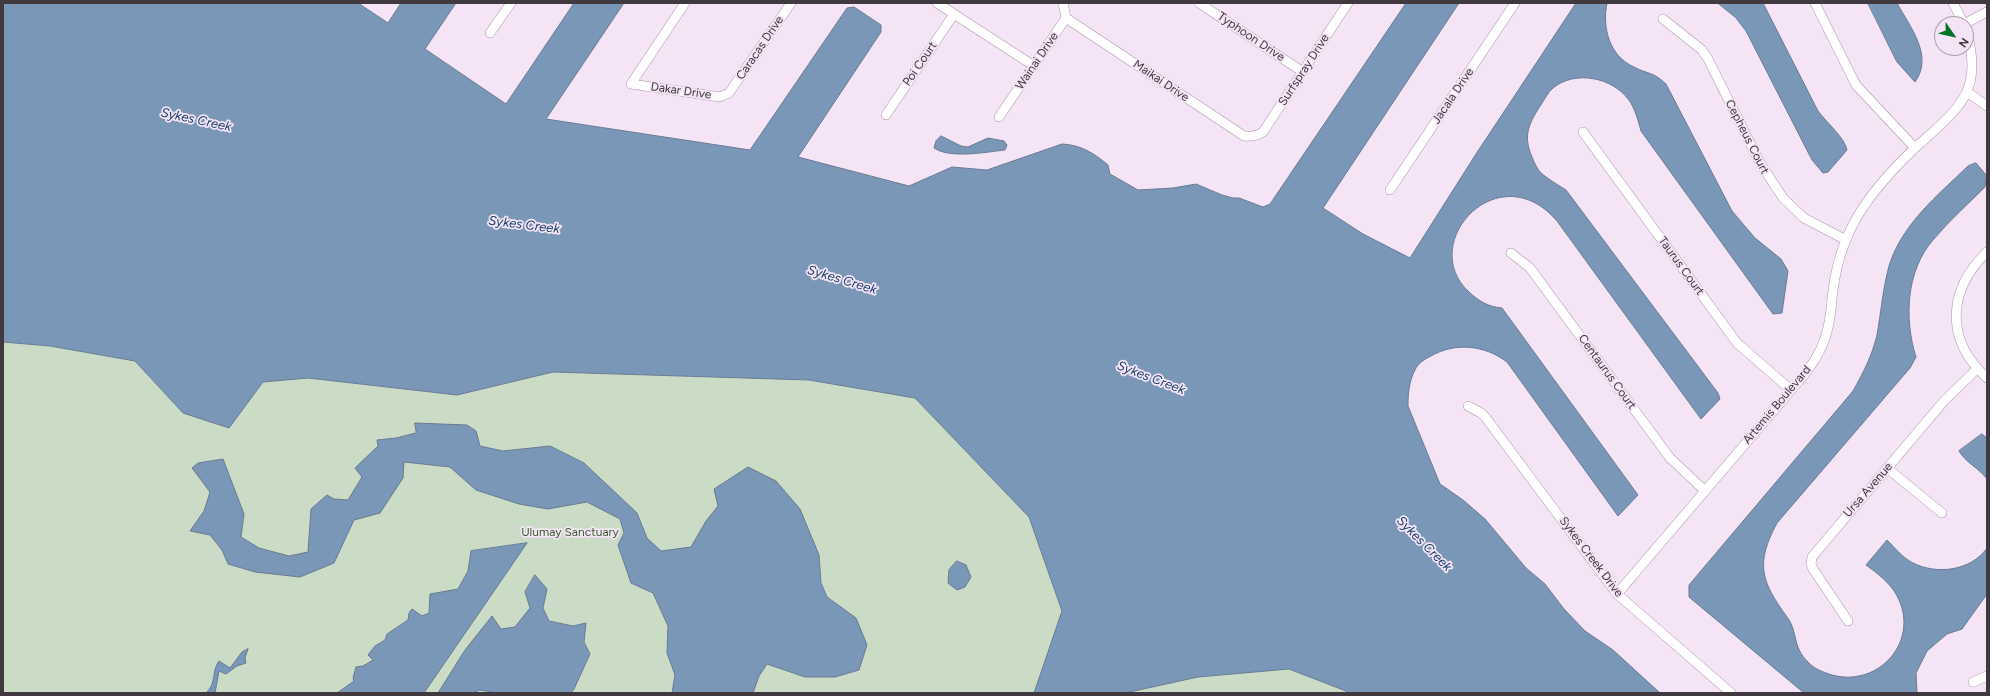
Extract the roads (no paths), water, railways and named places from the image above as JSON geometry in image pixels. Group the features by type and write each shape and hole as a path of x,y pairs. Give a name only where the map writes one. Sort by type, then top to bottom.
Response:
{"street":[{"path":"490,33 511,3"},
{"name":"Dakar Drive","path":"685,3 631,84 720,97 730,93"},
{"name":"Caracas Drive","path":"730,93 791,3"},
{"path":"937,3 1034,66"},
{"path":"1063,3 1066,18"},
{"name":"Typhoon Drive","path":"1199,3 1303,72"},
{"name":"Surfspray Drive","path":"1257,136 1263,132 1348,3"},
{"name":"Jacala Drive","path":"1390,190 1515,3"},
{"path":"1815,3 1856,85 1915,148"},
{"path":"1953,3 1960,16"},
{"path":"1974,19 1987,12"},
{"name":"Poi Court","path":"886,115 954,14"},
{"name":"Wainai Drive","path":"999,117 1066,18"},
{"name":"Maikai Drive","path":"1066,18 1244,136 1257,136"},
{"name":"Cepheus Court","path":"1663,19 1702,50 1708,59 1760,163 1783,198 1804,218 1846,240"},
{"name":"Artemis Boulevard","path":"1616,594 1704,490 1792,390 1813,362 1825,340 1830,317 1836,273 1846,240 1856,219 1872,194 1886,178 1915,148 1954,113 1967,92 1973,62 1972,56"},
{"path":"1967,92 1987,106"},
{"name":"Taurus Court","path":"1583,132 1737,343 1792,390"},
{"path":"1987,252 1968,274 1962,285 1956,315 1961,344 1977,369 1987,378"},
{"name":"Centaurus Court","path":"1511,253 1530,268 1673,462 1704,490"},
{"name":"Ursa Avenue","path":"1848,621 1813,569 1811,564 1812,557 1944,401 1977,369"},
{"name":"Sykes Creek Drive","path":"1468,406 1481,413 1486,418 1616,594 1731,693"},
{"path":"1887,468 1942,513"},
{"path":"1973,682 1987,676"}],"water":[{"name":"Sykes Creek","path":"3,3 358,3 388,23 401,3 456,3 425,49 506,104 574,3 624,3 546,119 750,150 847,8 854,7 881,25 881,32 798,157 909,186 952,167 987,170 1062,144 1087,150 1108,165 1110,174 1138,190 1173,188 1196,184 1222,195 1239,198 1263,207 1270,204 1406,3 1459,3 1323,208 1363,234 1410,258 1476,154 1576,3 1607,3 1607,31 1613,48 1625,62 1654,75 1666,84 1732,211 1755,238 1781,259 1788,271 1782,313 1773,314 1641,131 1633,107 1622,92 1603,81 1593,79 1582,78 1562,82 1548,93 1531,122 1528,142 1532,157 1544,175 1566,190 1718,393 1720,399 1701,419 1557,221 1534,203 1511,197 1490,201 1471,213 1458,230 1452,251 1455,272 1469,292 1476,298 1488,305 1502,308 1638,495 1618,516 1507,362 1489,352 1470,347 1460,347 1440,352 1424,360 1416,368 1411,379 1408,406 1440,484 1463,500 1485,519 1526,568 1545,584 1564,609 1585,631 1613,650 1660,693 1351,693 1289,669 1198,677 1125,693 1034,693 1062,611 1029,517 915,398 809,380 553,372 457,395 308,378 263,382 229,428 183,413 135,361 50,346 3,342"},
{"path":"1718,3 1763,3 1818,111 1846,145 1847,150 1828,172 1823,173 1812,160 1746,31 1736,18"},
{"path":"1868,3 1897,3 1918,42 1921,52 1922,62 1920,72 1915,82 1897,62"},
{"path":"941,136 961,146 968,147 988,138 1004,141 1007,145 1005,150 969,154 949,153 934,148 936,141"},
{"path":"1976,163 1987,176 1985,187 1933,240 1924,252 1917,266 1910,296 1909,311 1912,342 1916,357 1910,368 1777,523 1770,537 1766,550 1764,572 1771,593 1793,628 1797,645 1803,656 1810,664 1822,671 1832,675 1850,677 1866,674 1880,667 1892,656 1900,643 1904,627 1903,611 1896,594 1886,582 1866,565 1887,540 1909,561 1922,567 1943,570 1953,569 1972,562 1987,548 1987,594 1962,629 1947,634 1927,651 1916,673 1917,693 1804,693 1689,597 1689,585 1853,391 1873,350 1889,266 1902,237 1933,200 1968,166"},
{"path":"415,423 467,425 476,431 480,446 503,451 550,446 584,463 637,513 647,538 661,551 691,547 706,521 718,506 714,489 748,467 776,481 800,509 819,555 821,583 827,597 856,618 867,645 859,670 835,677 805,677 767,664 759,676 753,693 672,693 675,675 667,653 668,626 653,593 631,583 618,545 624,533 620,519 587,502 548,509 519,504 476,490 450,467 404,462 403,478 380,513 354,520 334,563 300,577 255,572 228,564 222,550 210,535 190,531 204,511 210,492 192,468 198,463 223,459 244,514 241,537 259,548 289,556 308,552 311,509 327,495 334,499 348,500 362,477 355,468 378,446 377,440 396,438 416,433"},
{"path":"1982,434 1987,438 1987,479 1965,459 1959,451"},
{"path":"527,543 424,693 337,693 354,681 353,678 356,667 363,666 373,660 368,655 375,646 385,640 387,634 408,620 409,613 412,609 422,616 429,613 430,594 458,589 468,571 471,551"},
{"path":"957,561 966,565 971,577 965,587 957,590 948,583 949,570"},
{"path":"535,575 547,589 543,608 549,621 573,626 586,623 584,642 590,654 571,693 497,693 480,690 473,693 438,693 465,650 492,616 501,629 515,627 530,608 525,592"},
{"path":"248,649 245,658 246,663 237,666 226,674 219,671 215,693 206,693 212,685 215,669 219,661 230,668 242,652"}],"park label":[{"name":"Ulumay Sanctuary","path":"570,532"}]}
